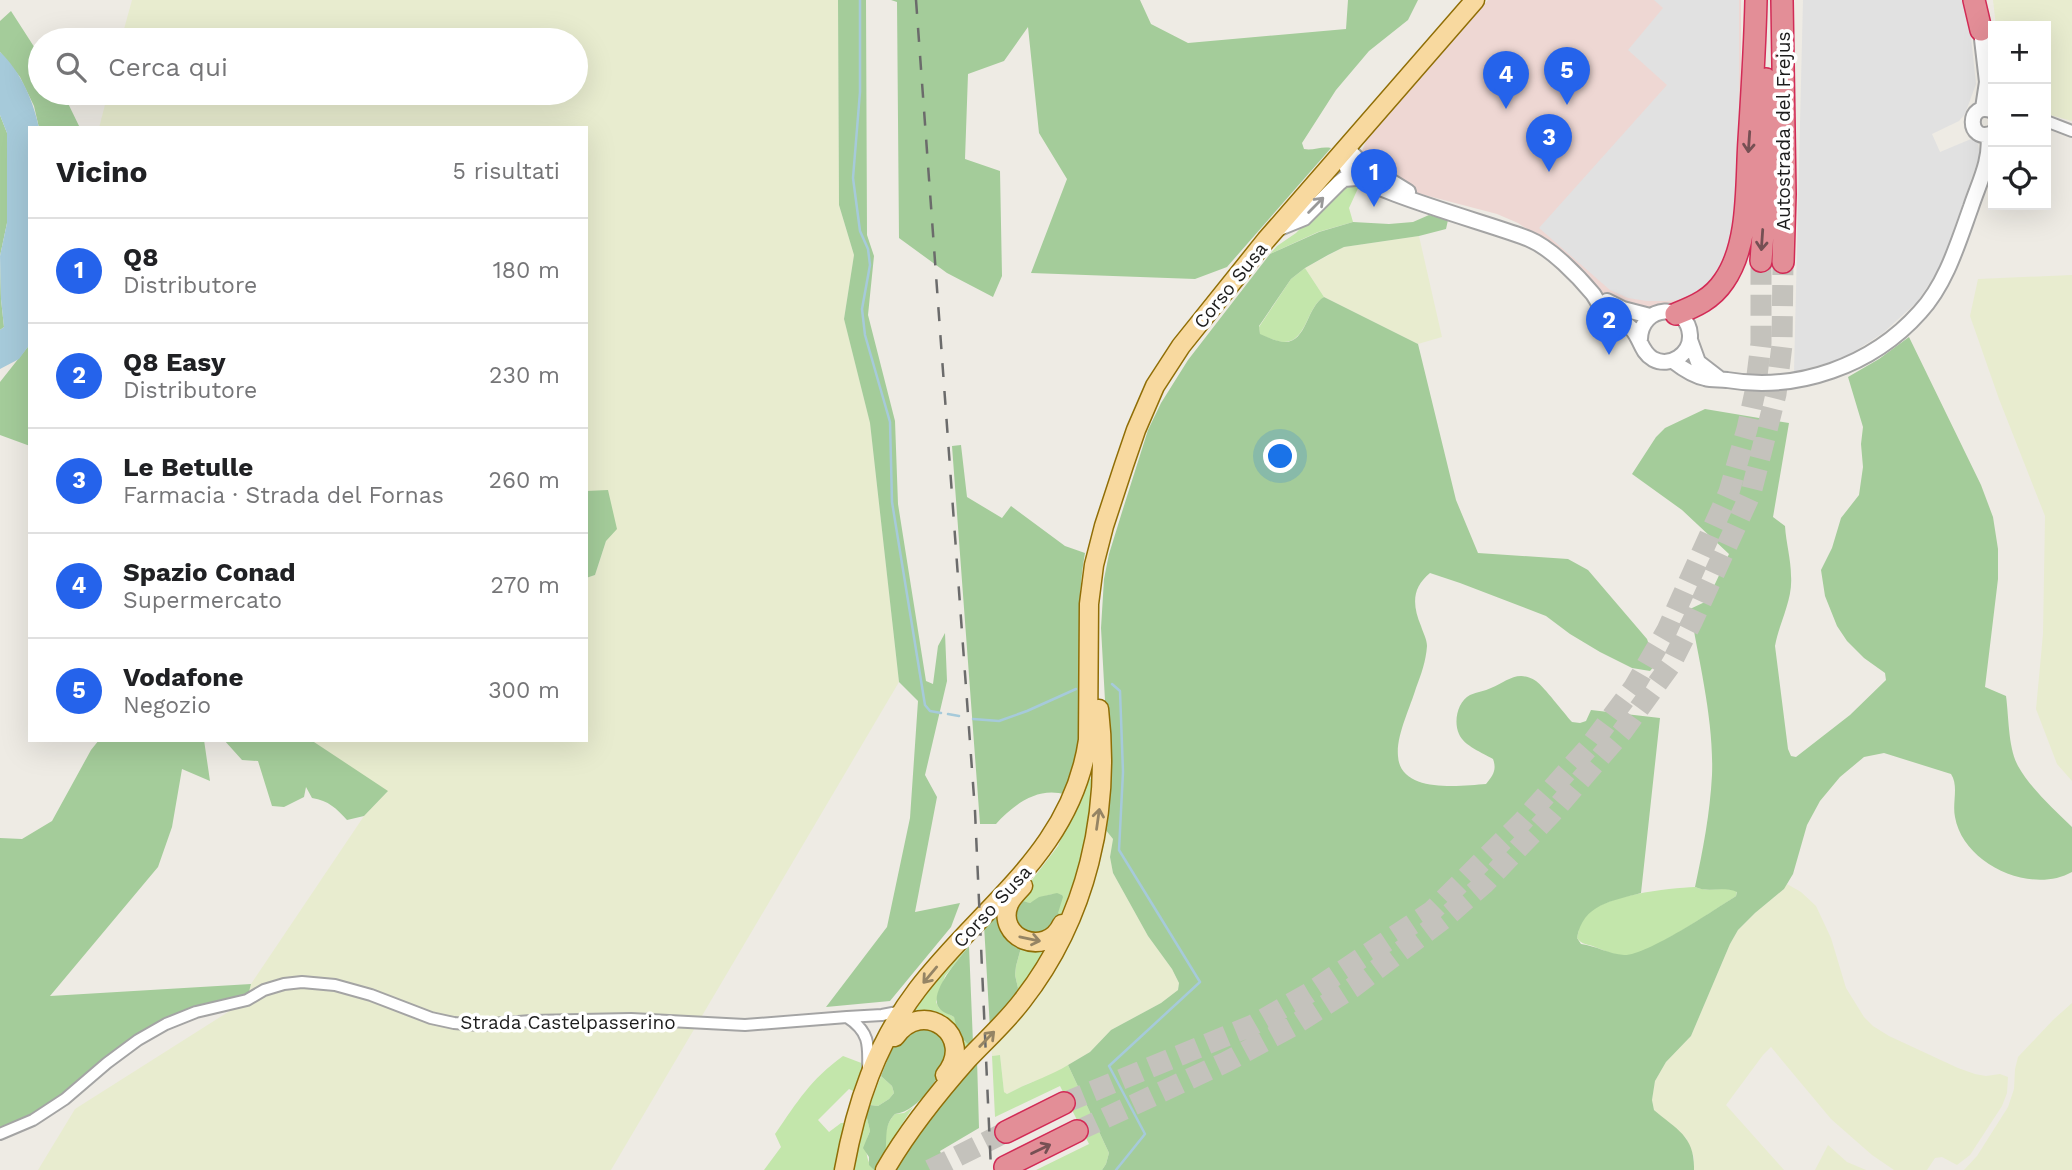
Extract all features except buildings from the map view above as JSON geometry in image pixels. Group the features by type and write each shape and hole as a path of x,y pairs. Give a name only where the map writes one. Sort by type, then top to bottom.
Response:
{"highway":[{"path":"1676,314 1713,296 1734,262 1743,231 1756,0"},
{"name":"Autostrada del Frejus","path":"1761,261 1765,152 1765,0"},
{"name":"Autostrada del Frejus","path":"1782,0 1783,262"},
{"path":"1784,156 1792,121 1792,0"},
{"path":"1976,0 1981,30"},
{"path":"1006,1132 1064,1103"},
{"path":"1005,1167 1077,1131"}],"main road":[{"name":"Corso Susa","path":"844,1170 854,1122 868,1077 889,1033 931,973 1032,862 1058,827 1074,793 1085,757 1089,625 1094,565 1136,430 1155,386 1189,337 1274,230 1475,0"},
{"name":"Corso Susa","path":"885,1170 908,1134 949,1080 1021,1002 1065,932 1090,864 1102,790 1100,714 1089,625"},
{"path":"1058,827 1048,855 1010,902 1007,918 1016,935 1037,942 1055,935 1078,881 1090,864"},
{"path":"868,1077 881,1066 895,1036 908,1023 929,1020 949,1033 956,1049 950,1070 917,1110 908,1134"}],"street":[{"path":"1981,30 1988,110 1979,110 1973,117 1973,126 1978,133 1988,134"},
{"path":"2051,123 2072,131"},
{"path":"1346,147 1346,166 1356,178 1400,197 1531,239 1556,256 1601,306 1627,325 1640,339"},
{"path":"1346,147 1361,163 1405,190 1416,200"},
{"path":"1721,379 1698,362 1687,325 1676,314 1662,311 1650,316 1642,326 1640,339 1651,358 1673,361 1702,377 1759,384 1785,382 1819,376 1848,365 1911,322 1928,303 1948,267 1970,210 1989,147"},
{"path":"1274,230 1304,218 1339,183 1356,178"},
{"path":"1593,294 1623,309 1650,316"},
{"path":"1673,361 1684,353 1690,340"},
{"name":"Strada Castelpasserino","path":"0,1134 33,1120 65,1099 107,1063 166,1024 196,1012 247,1000 264,990 284,984 302,982 335,985 371,995 431,1018 479,1025 631,1019 745,1025 882,1015 903,1011"},
{"path":"847,1017 864,1031 869,1055 868,1077"}],"shaded area":[{"path":"1488,0 1741,0 1741,141 1737,224 1705,295 1663,308 1646,308 1611,299 1593,287 1543,240 1518,223 1497,214 1417,193 1364,157 1362,151 1366,141"},
{"path":"1654,0 1739,0 1739,138 1734,223 1729,249 1721,270 1703,291 1678,300 1666,301 1628,298 1610,290 1539,228 1667,85 1628,50 1663,8"},
{"path":"1803,0 1967,0 1976,84 1965,114 1959,121 1932,134 1940,152 1971,139 1978,143 1979,157 1946,252 1936,274 1917,302 1883,333 1855,351 1835,361 1794,372"}],"green space":[{"path":"132,0 838,0 839,205 854,255 844,319 870,423 899,682 611,1170 38,1170 75,1109 247,1000 251,984 364,816 387,792 314,742 588,742 588,577 595,575 606,541 608,491 588,491 588,126 100,126 105,105 588,105 588,28 124,28"},
{"path":"838,0 866,0 867,235 874,256 868,315 895,421 898,504 926,681 933,684 938,646 945,633 947,681 925,775 937,797 915,912 960,903 951,927 890,1001 826,1007 887,927 910,818 918,701 899,682 870,423 844,319 854,255 839,205"},
{"path":"891,0 1140,0 1151,24 1188,43 1346,29 1348,0 1418,0 1408,20 1369,51 1336,90 1302,143 1304,149 1331,148 1227,267 1195,279 1031,273 1067,179 1039,133 1028,27 1004,61 968,74 965,159 1000,171 1002,276 993,297 947,273 899,238 897,2"},
{"path":"1993,0 2072,0 2072,121 2051,115 2051,21 1995,21"},
{"path":"11,11 28,37 28,94 20,77 0,52 0,21"},
{"path":"69,105 79,126 39,126 34,106"},
{"path":"0,115 7,133 7,223 0,256"},
{"path":"1360,184 1349,208 1353,222 1318,232 1270,254 1296,233 1341,185"},
{"path":"1429,215 1448,220 1446,229 1419,236 1344,247 1305,268 1291,279 1259,326 1260,334 1283,342 1291,341 1302,331 1313,309 1324,297 1418,344 1456,500 1478,553 1568,559 1588,570 1647,639 1656,664 1650,671 1632,668 1570,634 1546,616 1430,573 1420,585 1415,597 1416,611 1427,643 1426,657 1401,731 1398,748 1401,768 1409,777 1433,785 1486,784 1494,772 1493,759 1469,746 1461,738 1456,723 1458,712 1462,702 1470,695 1518,676 1536,681 1572,722 1586,721 1591,710 1660,718 1641,893 1610,902 1592,911 1580,927 1577,938 1581,944 1613,953 1634,953 1680,931 1736,896 1737,892 1732,890 1695,887 1708,817 1712,755 1705,692 1690,609 1707,601 1729,554 1682,510 1632,474 1665,428 1705,409 1789,423 1773,517 1785,526 1791,585 1775,646 1788,749 1791,756 1796,757 1850,715 1886,680 1885,673 1864,658 1837,626 1825,596 1821,570 1832,548 1841,518 1859,495 1863,467 1863,427 1848,377 1909,337 1981,485 1993,517 1998,549 1998,579 1985,687 2006,696 2011,741 2018,766 2036,791 2072,827 2072,872 2056,878 2038,880 2001,871 1971,849 1961,834 1954,812 1955,784 1951,774 1884,753 1864,757 1840,777 1820,801 1807,825 1793,874 1784,889 1738,930 1691,1036 1666,1062 1655,1081 1652,1100 1654,1110 1688,1141 1694,1158 1694,1170 1102,1170 1109,1153 1068,1065 1090,1052 1111,1030 1161,1003 1178,990 1179,983 1148,936 1113,873 1110,857 1113,839 1105,829 1110,791 1101,628 1104,579 1109,554 1148,430 1161,403 1188,360 1270,254 1319,232 1353,222 1413,222"},
{"path":"1419,236 1442,337 1418,344 1324,297 1305,268 1344,247"},
{"path":"0,256 4,327 0,330"},
{"path":"1305,268 1324,297 1313,308 1302,331 1291,341 1283,342 1260,335 1259,327 1291,279"},
{"path":"2072,275 2072,781 2057,764 2036,709 2043,634 2045,516 1970,316 1978,279"},
{"path":"28,347 28,445 0,435 0,382"},
{"path":"961,445 967,497 1002,518 1011,506 1065,546 1085,553 1080,598 1081,732 1066,795 1037,795 1019,804 996,824 980,824 952,446"},
{"path":"608,490 617,529 606,541 595,575 588,577 588,491"},
{"path":"97,742 204,742 210,781 182,769 172,827 158,867 50,996 251,984 247,1000 159,1026 68,1098 0,1132 0,838 22,839 52,821"},
{"path":"226,742 314,742 388,791 364,816 347,820 332,806 312,798 306,787 304,797 284,807 272,806 258,761 242,760"},
{"path":"1086,778 1093,779 1094,796 1089,831 1061,916 1057,913 1062,895 1049,895 1030,903 1015,902 1058,846"},
{"path":"1105,829 1113,839 1110,857 1113,873 1148,936 1172,969 1179,983 1178,990 1161,1003 1111,1030 1090,1052 1048,1077 1007,1094 1004,1092 1000,1055 992,1056 991,1045 1014,1020"},
{"path":"1787,884 1816,906 1831,938 1846,988 1864,1017 1873,1026 1958,1068 1986,1076 2000,1074 2008,1077 2007,1093 2002,1106 1970,1155 1957,1165 1942,1157 1935,1158 1927,1170 1894,1170 1872,1155 1831,1119 1771,1047 1726,1105 1784,1170 1694,1170 1694,1157 1686,1138 1654,1110 1652,1100 1655,1081 1666,1062 1691,1036 1738,930"},
{"path":"1695,887 1737,891 1736,896 1666,940 1627,956 1583,943 1577,938 1584,917 1605,903 1636,894"},
{"path":"1057,893 1063,897 1058,913 1061,916 1045,936 1021,934 1012,907 1019,900 1030,903 1039,897"},
{"path":"995,914 1022,944 1016,966 1018,988 1014,1002 990,1029 984,925"},
{"path":"1055,940 1014,1002 1018,988 1016,966 1022,944"},
{"path":"968,943 969,946 945,976 936,1002 939,1008 954,1017 961,1038 973,1043 957,1063 904,1021 929,986"},
{"path":"969,946 973,1043 968,1044 959,1036 954,1017 941,1010 937,995 946,976"},
{"path":"2072,1003 2072,1170 1964,1170 1977,1156 2008,1107 2014,1089 2018,1057"},
{"path":"922,1024 941,1033 949,1053 935,1081 921,1099 891,1119 882,1162 877,1170 874,1170 869,1165 869,1157 863,1148 870,1131 866,1114 870,1105 878,1106 894,1093 892,1086 881,1076 899,1039"},
{"path":"1000,1055 1004,1092 1007,1094 1068,1065 1109,1153 1102,1170 1036,1170 1089,1144 1060,1086 995,1117 992,1056"},
{"path":"843,1056 864,1064 853,1091 849,1089 818,1120 829,1132 844,1123 835,1170 764,1170 781,1147 775,1134 805,1092"},
{"path":"977,1059 979,1128 940,1151 949,1170 895,1170 955,1084"},
{"path":"881,1076 892,1086 894,1093 878,1106 870,1105"},
{"path":"913,1107 885,1158 888,1124 895,1114 904,1113"},
{"path":"866,1114 870,1131 866,1151 874,1170 852,1170 860,1131"},
{"path":"1828,1145 1847,1162 1866,1170 1815,1170"}],"water":[{"path":"0,52 25,87 28,105 32,105 38,126 28,126 28,347 19,359 0,369 0,330 4,327 0,256 7,223 7,133 0,115"}],"waterway":[{"path":"860,0 860,92 853,178 860,231 868,249 870,265 862,309 865,335 890,422 892,502 925,705 930,711 941,713"},
{"path":"1112,684 1120,691 1123,772 1119,850 1200,982 1109,1066 1145,1134 1116,1170"},
{"path":"973,719 999,721 1076,689"},
{"path":"948,714 959,716"}],"tunnel":[{"path":"1064,1103 1253,1025 1309,993 1432,911 1523,821 1589,747 1634,687 1667,630 1729,492 1755,392 1761,343 1761,261"},
{"path":"1077,1131 1226,1062 1291,1027 1352,988 1445,918 1485,883 1553,812 1622,732 1670,666 1751,493 1776,394 1782,345 1783,262"},
{"path":"930,1170 1006,1132"}],"railway":[{"path":"916,0 975,811 991,1170"}],"place":[{"name":"Vodafone","path":"1567,105"},
{"name":"Spazio Conad","path":"1506,109"},
{"name":"Le Betulle","path":"1549,172"},
{"name":"Q8","path":"1374,207"},
{"name":"Q8 Easy","path":"1609,355"}]}
